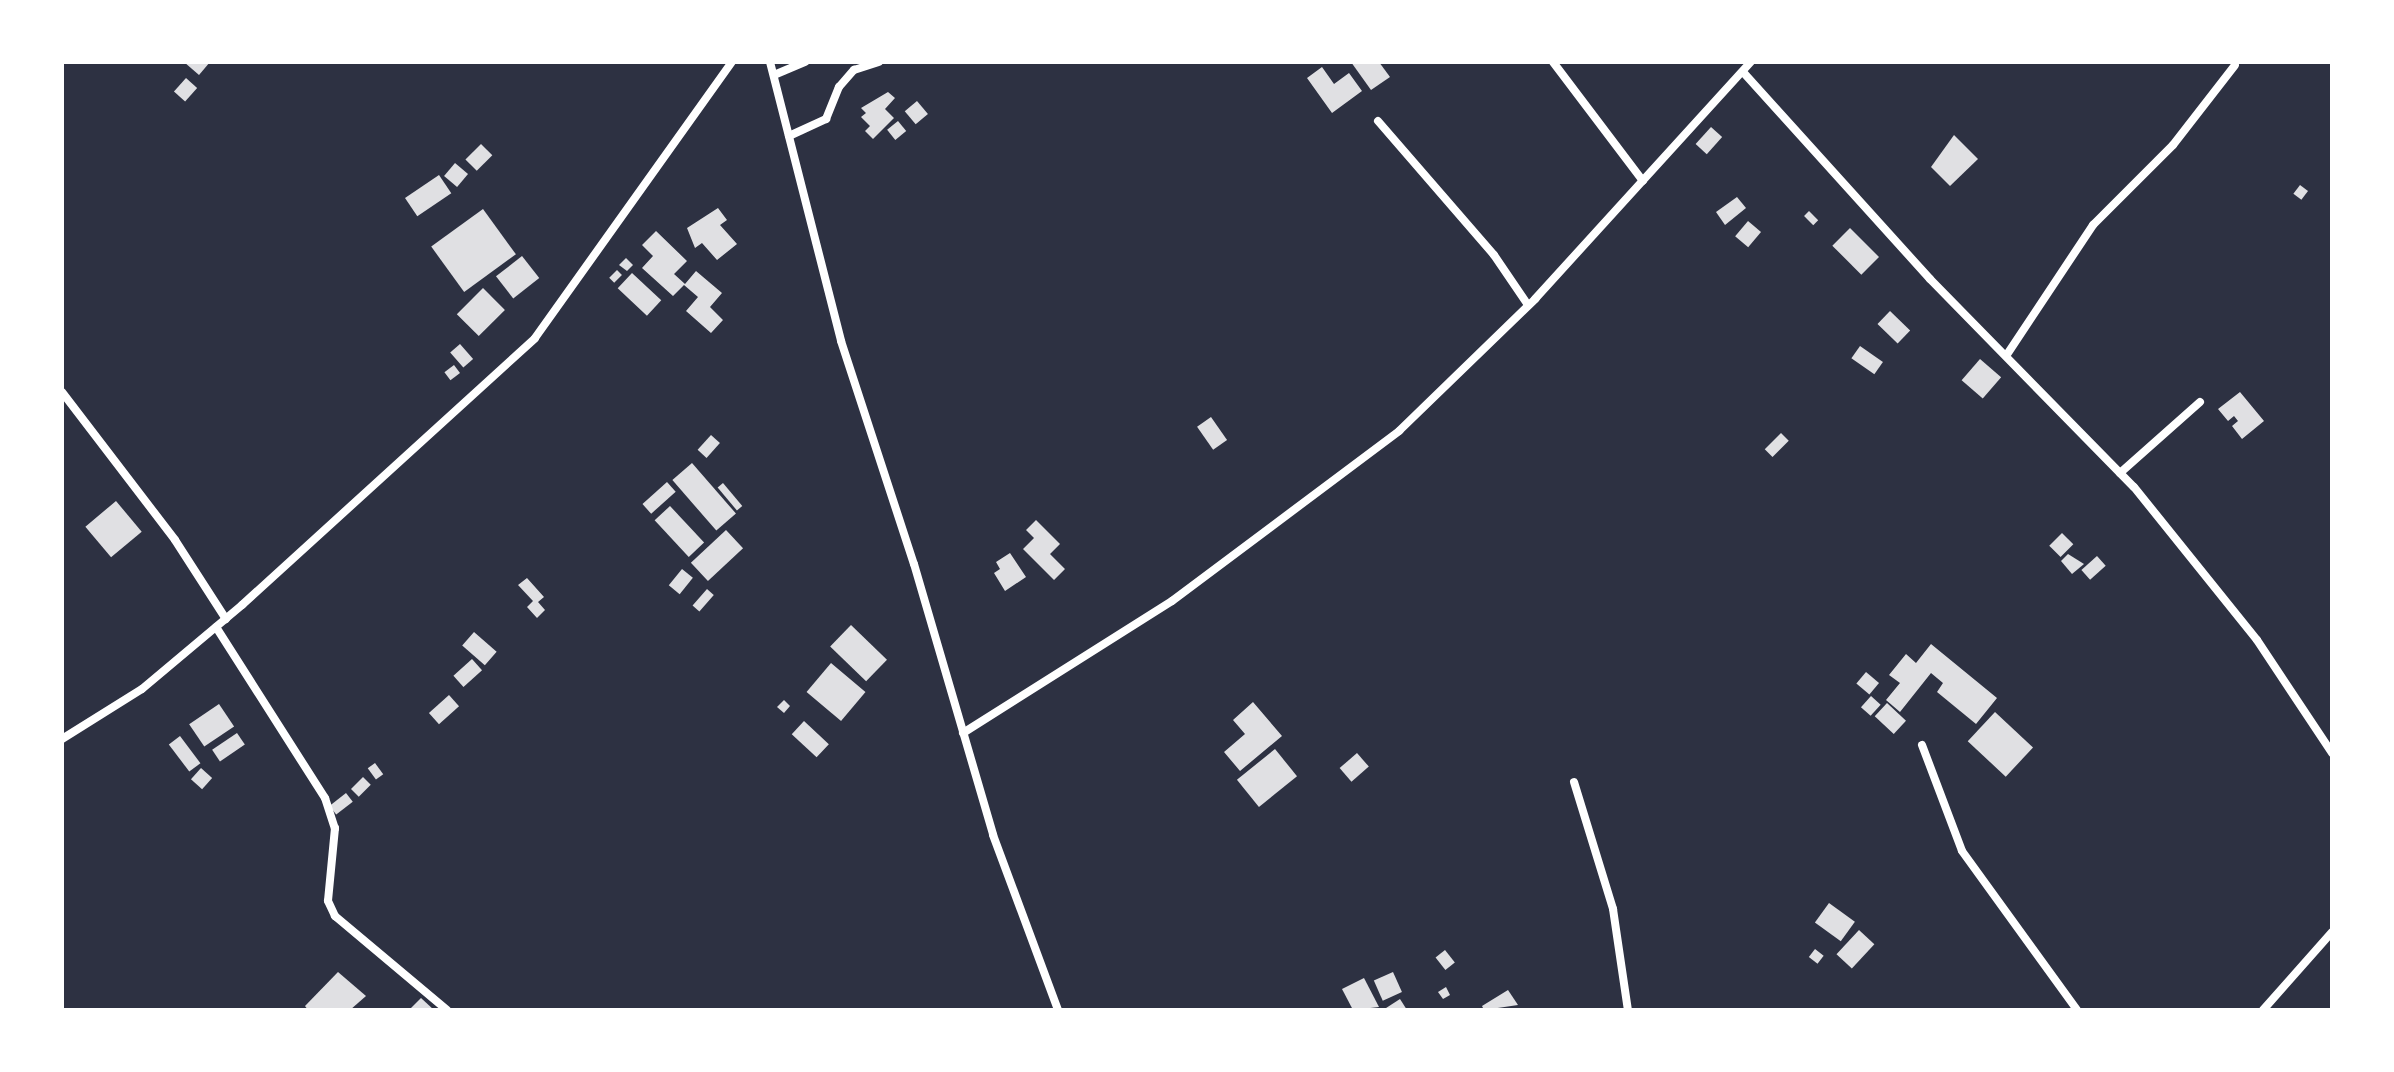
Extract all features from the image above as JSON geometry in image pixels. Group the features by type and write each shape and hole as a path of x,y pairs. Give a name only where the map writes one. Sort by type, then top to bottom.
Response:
{"street":[{"path":"62,739 142,689 226,619 535,338 732,62"},
{"path":"770,62 841,341 914,564 993,835 1058,1010"},
{"path":"774,75 805,62"},
{"path":"789,136 826,119 839,87 854,70 879,62"},
{"path":"1553,62 1643,181"},
{"path":"963,733 1172,601 1307,504 1399,431 1528,305 1751,62"},
{"path":"2008,353 2093,225 2166,153 2235,65"},
{"path":"1743,72 1930,279 2008,353 2120,473 2235,610 2332,753"},
{"path":"1378,121 1494,255 1528,305"},
{"path":"62,392 175,540 226,619"},
{"path":"2120,473 2200,402"},
{"path":"216,627 325,798 335,828 328,901 335,916 447,1010"},
{"path":"1922,745 1962,851 2077,1010"},
{"path":"1574,782 1613,909 1628,1010"},
{"path":"2263,1010 2332,932"}],"building":[{"path":"184,62 210,62 199,75"},
{"path":"1351,62 1379,62 1390,77 1371,90"},
{"path":"1322,67 1334,84 1349,73 1362,91 1332,113 1307,78"},
{"path":"186,78 197,88 185,101 174,91"},
{"path":"888,92 895,98 885,109 894,118 873,139 865,131 870,126 861,117 866,113 861,108"},
{"path":"917,101 928,114 916,124 905,111"},
{"path":"898,121 906,131 895,140 887,130"},
{"path":"1711,127 1722,137 1707,154 1696,144"},
{"path":"1954,135 1978,159 1950,186 1931,167"},
{"path":"481,144 492,155 477,171 465,160"},
{"path":"455,163 468,174 457,187 444,176"},
{"path":"439,175 451,193 417,216 405,198"},
{"path":"2300,185 2308,191 2301,200 2293,194"},
{"path":"1737,197 1746,208 1725,225 1716,212"},
{"path":"718,208 727,220 720,225 737,244 717,260 702,243 695,248 687,228"},
{"path":"483,209 516,254 464,292 431,247"},
{"path":"1809,211 1818,220 1813,225 1804,216"},
{"path":"1748,221 1761,232 1748,247 1735,236"},
{"path":"1850,228 1879,257 1861,275 1832,246"},
{"path":"656,231 687,261 674,274 685,284 696,271 722,293 710,307 723,320 711,333 686,311 698,297 684,285 673,296 642,268 653,256 642,245"},
{"path":"522,256 539,278 513,298 496,276"},
{"path":"626,258 633,265 627,271 619,265"},
{"path":"617,270 622,275 614,283 609,278"},
{"path":"632,273 661,300 647,316 618,288"},
{"path":"483,288 505,310 479,336 457,314"},
{"path":"1890,311 1910,330 1898,343 1877,324"},
{"path":"460,344 473,359 463,368 450,353"},
{"path":"1860,346 1883,362 1874,374 1851,358"},
{"path":"1980,359 2001,377 1983,399 1962,380"},
{"path":"454,365 460,373 450,380 444,372"},
{"path":"2240,392 2264,421 2242,439 2232,426 2238,421 2234,416 2228,421 2218,409"},
{"path":"1211,417 1227,440 1213,450 1197,427"},
{"path":"1781,433 1789,441 1773,457 1765,449"},
{"path":"711,435 720,443 707,458 698,450"},
{"path":"692,463 736,514 716,531 672,480"},
{"path":"667,482 676,492 651,514 642,504"},
{"path":"723,483 742,506 737,510 718,487"},
{"path":"116,501 142,532 111,557 85,527"},
{"path":"670,506 704,543 689,557 655,520"},
{"path":"1036,520 1060,544 1050,554 1065,569 1054,580 1023,549 1034,538 1026,530"},
{"path":"726,530 743,548 708,581 691,563"},
{"path":"2062,533 2073,544 2061,557 2049,546"},
{"path":"1010,553 1026,577 1005,591 994,573 1000,569 996,562"},
{"path":"2068,554 2084,564 2072,574 2061,561"},
{"path":"2097,556 2106,566 2090,580 2081,570"},
{"path":"682,569 693,578 680,594 669,585"},
{"path":"527,578 544,597 538,602 545,610 537,618 527,607 533,601 518,585"},
{"path":"707,589 714,595 699,612 693,606"},
{"path":"851,625 887,660 866,681 830,647"},
{"path":"474,632 497,652 485,665 462,646"},
{"path":"1931,644 1997,698 1976,724 1937,692 1943,683 1931,673 1900,712 1886,700 1900,683 1889,675 1906,654 1916,663"},
{"path":"472,659 482,670 463,687 453,676"},
{"path":"831,663 865,692 841,721 807,692"},
{"path":"1866,672 1879,683 1869,694 1856,683"},
{"path":"449,695 459,706 439,724 429,713"},
{"path":"1871,696 1881,705 1871,716 1861,707"},
{"path":"784,700 790,706 784,713 777,707"},
{"path":"1253,702 1282,736 1240,771 1224,752 1245,734 1233,720"},
{"path":"1887,703 1906,721 1894,734 1875,716"},
{"path":"219,704 234,726 204,747 189,724"},
{"path":"1995,712 2033,747 2006,777 1968,741"},
{"path":"804,721 829,744 817,757 792,734"},
{"path":"237,733 245,745 220,761 212,750"},
{"path":"180,736 200,763 189,772 169,744"},
{"path":"1275,749 1297,776 1259,807 1237,780"},
{"path":"1357,753 1369,767 1351,782 1340,768"},
{"path":"375,763 383,774 376,780 368,768"},
{"path":"201,768 212,778 202,789 191,779"},
{"path":"363,777 371,785 359,797 351,789"},
{"path":"346,793 353,802 336,815 329,806"},
{"path":"1829,903 1855,922 1841,941 1815,922"},
{"path":"1859,930 1874,944 1852,968 1836,954"},
{"path":"1815,949 1824,956 1818,964 1809,957"},
{"path":"1445,950 1455,963 1445,970 1436,957"},
{"path":"338,972 366,996 350,1010 308,1010 305,1006"},
{"path":"1393,972 1402,992 1383,1001 1374,981"},
{"path":"1364,978 1379,1007 1353,1010 1342,989"},
{"path":"1446,987 1450,995 1443,999 1438,992"},
{"path":"1508,990 1518,1005 1484,1010 1482,1006"},
{"path":"421,998 434,1010 409,1010"},
{"path":"1400,999 1407,1010 1383,1010"}]}
